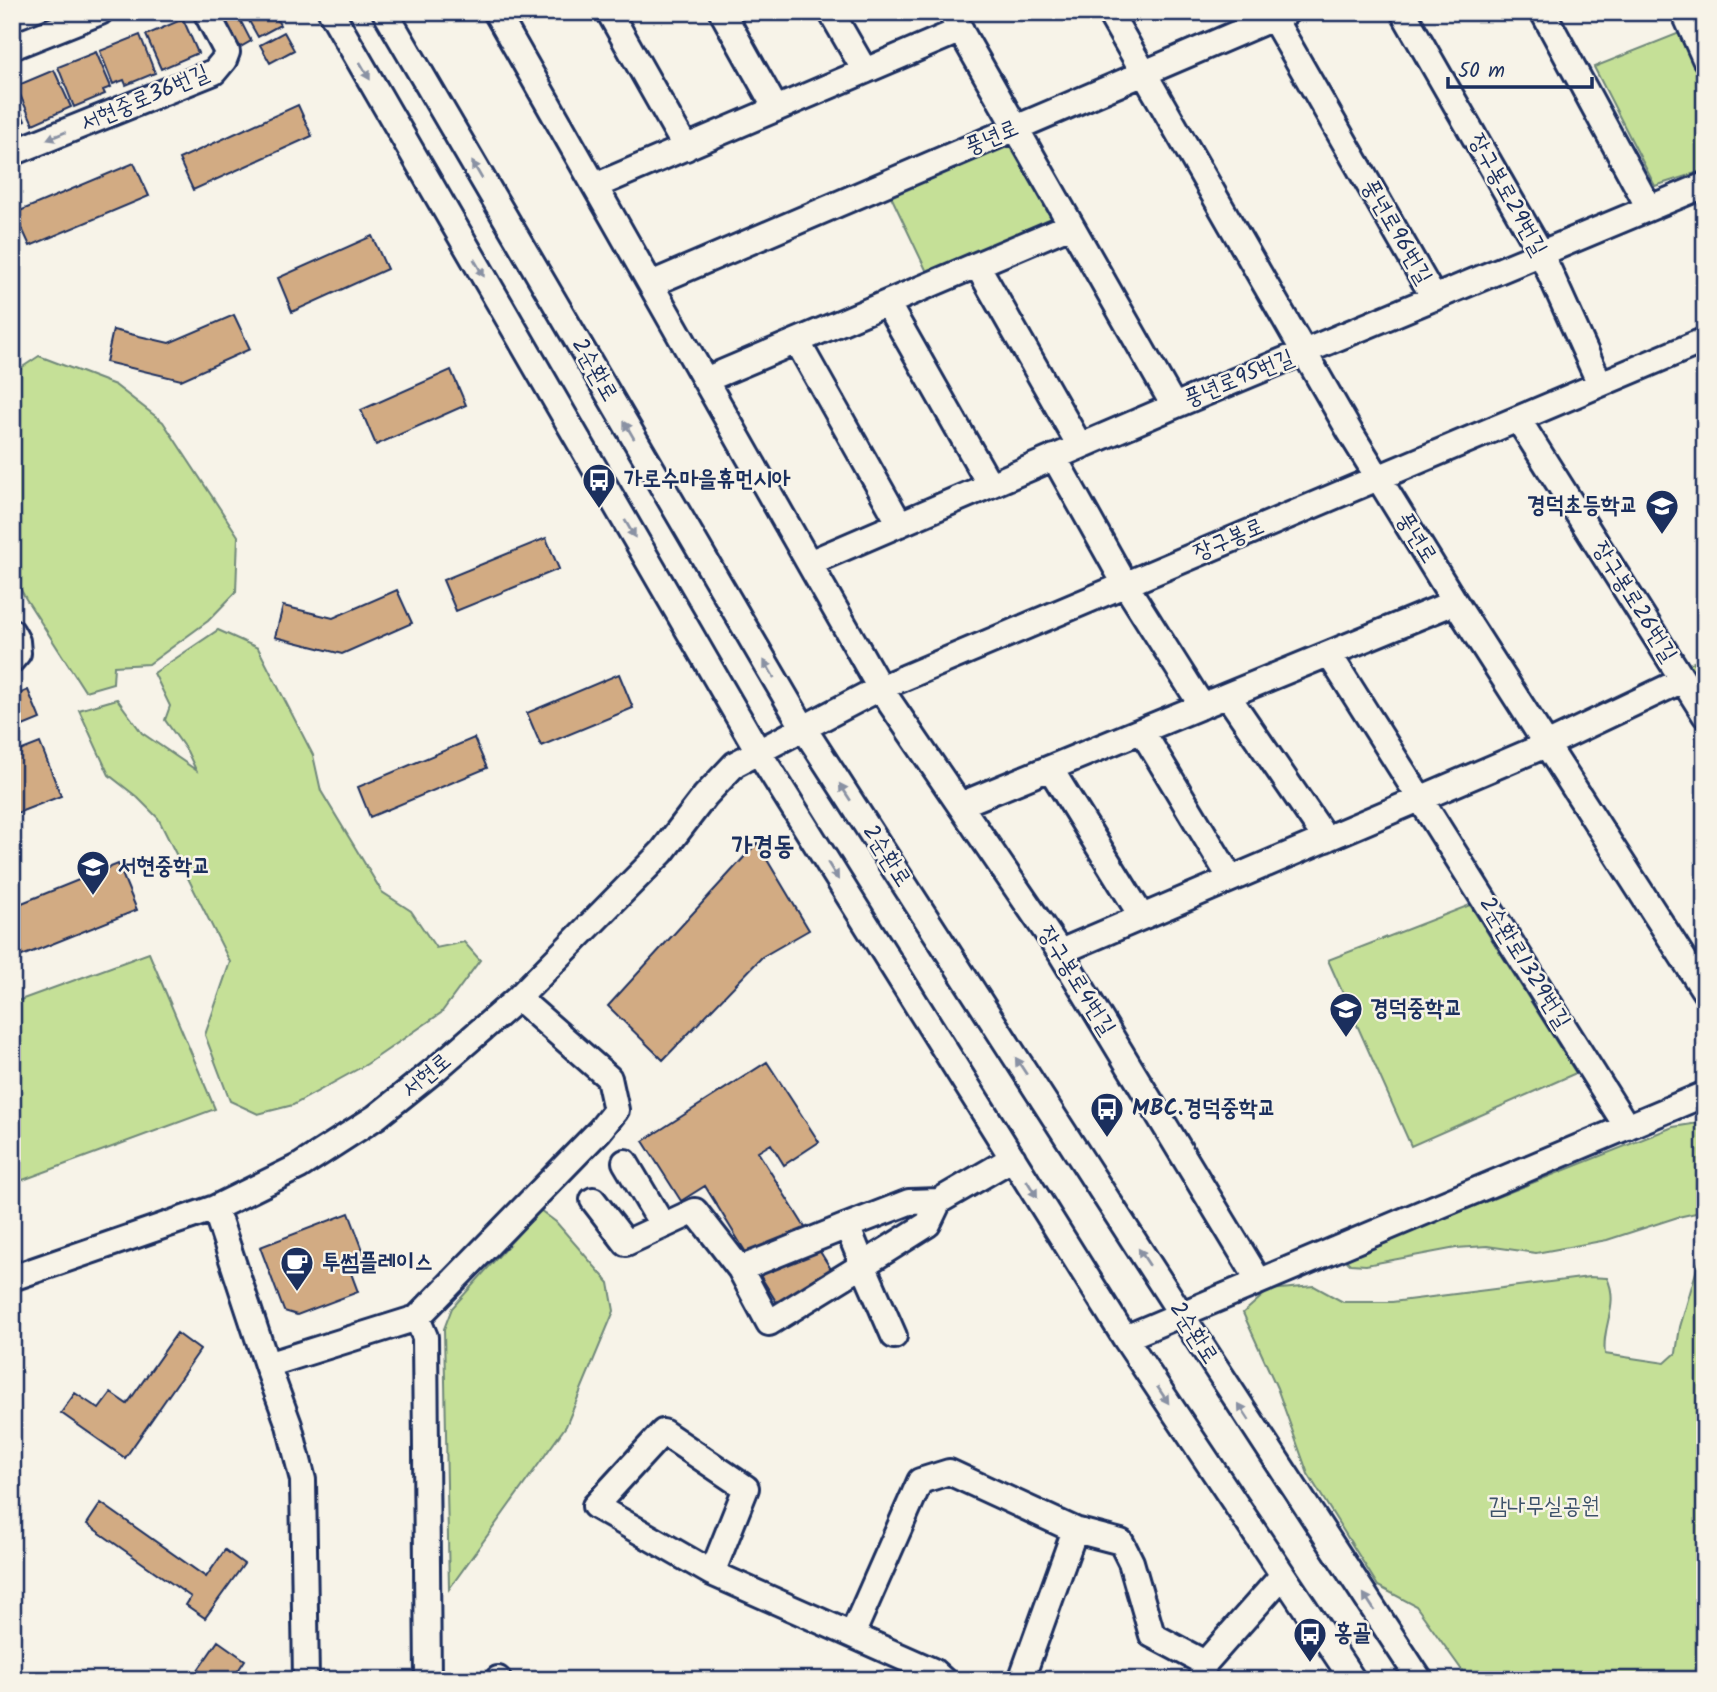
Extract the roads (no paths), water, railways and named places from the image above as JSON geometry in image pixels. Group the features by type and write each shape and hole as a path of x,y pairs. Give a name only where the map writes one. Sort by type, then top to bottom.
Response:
{"street":[{"path":"12,47 100,12"},
{"name":"서현중로36번길","path":"12,153 214,72 224,61 227,52 206,12"},
{"path":"331,12 758,751 1125,1338 1353,1680"},
{"name":"2순환로","path":"385,12 803,727 1420,1680"},
{"path":"496,12 809,563"},
{"path":"609,12 686,148"},
{"path":"831,12 865,71"},
{"name":"풍년로","path":"1109,12 1378,477 1705,992"},
{"name":"장구봉로29번길","path":"1403,12 1541,253 1600,384"},
{"path":"1543,12 1649,208"},
{"path":"1685,12 1705,59"},
{"path":"1144,73 1277,14"},
{"name":"풍년로96번길","path":"1277,14 1358,166 1434,298"},
{"path":"725,18 776,109"},
{"path":"595,186 865,71 956,21"},
{"name":"풍년로95번길","path":"956,21 1174,406"},
{"name":"풍년로","path":"651,284 1144,73"},
{"name":"풍년로96번길","path":"1304,352 1705,185"},
{"path":"705,380 1071,225"},
{"path":"977,265 1080,446"},
{"path":"887,303 989,485"},
{"name":"장구봉로","path":"758,751 880,688 1705,340"},
{"path":"797,341 900,524"},
{"name":"풍년로95번길","path":"809,563 1304,352"},
{"name":"장구봉로26번길","path":"1518,418 1705,715"},
{"path":"1054,457 1125,584 1202,706"},
{"name":"장구봉로4번길","path":"809,563 880,688 1060,952 1259,1282"},
{"path":"960,805 1455,602"},
{"name":"2순환로1329번길","path":"1329,654 1627,1127"},
{"path":"1060,952 1546,745 1683,680"},
{"path":"1228,695 1326,839"},
{"path":"1142,731 1231,879"},
{"name":"서현로","path":"12,1278 215,1208 300,1166 376,1118 518,998 662,852 705,796 735,764 758,751"},
{"path":"1050,768 1142,917"},
{"path":"267,1365 417,1318 616,1110 609,1078 518,998"},
{"path":"1125,1338 1705,1094"},
{"path":"740,1269 909,1202 939,1201 1013,1158"},
{"path":"625,1162 663,1226"},
{"path":"593,1200 626,1243 695,1210 740,1269 769,1323 928,1224 939,1201"},
{"path":"215,1208 289,1424 303,1480 306,1680"},
{"path":"847,1226 894,1336"},
{"path":"417,1318 425,1337 428,1680"},
{"path":"712,1573 746,1488 663,1432 595,1506 712,1573 933,1671 943,1680"},
{"path":"852,1635 920,1481 949,1472 1075,1530 1121,1542 1131,1562 1152,1635 1203,1671 1283,1575"},
{"path":"1021,1680 1075,1530"}],"place":[{"name":"가로수마을휴먼시아","path":"599,510"},
{"name":"경덕초등학교","path":"1662,536"},
{"name":"서현중학교","path":"93,897"},
{"name":"경덕중학교","path":"1346,1039"},
{"name":"MBC.경덕중학교","path":"1107,1139"},
{"name":"투썸플레이스","path":"297,1293"},
{"name":"홍골","path":"1310,1664"}],"district":[{"name":"가경동","path":"763,847"}],"park label":[{"name":"감나무실공원","path":"1544,1507"}]}
